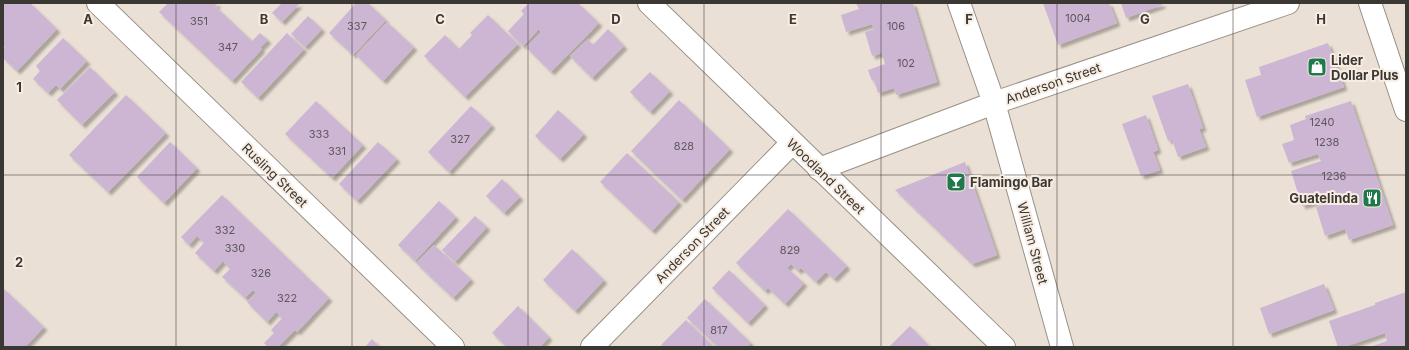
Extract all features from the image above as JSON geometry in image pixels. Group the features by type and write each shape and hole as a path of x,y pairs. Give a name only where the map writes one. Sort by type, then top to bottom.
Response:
{"street":[{"name":"Rusling Street","path":"98,3 452,347"},
{"name":"Woodland Street","path":"649,3 1004,347"},
{"name":"William Street","path":"959,3 994,103 1062,347"},
{"name":"Anderson Street","path":"819,169 994,103 1288,3"},
{"path":"1370,3 1406,110"},
{"name":"Anderson Street","path":"592,347 792,143"}],"building":[{"path":"3,3 30,3 57,29 17,71 3,58 3,50 5,47 3,46"},
{"path":"168,3 218,3 215,6 252,41 260,33 268,40 260,48 262,49 232,81 159,12"},
{"path":"282,3 299,4 282,22 272,13"},
{"path":"356,3 368,3 386,20 353,55 329,33"},
{"path":"529,3 578,3 599,23 551,72 526,47 541,32 539,29 523,46 508,31 524,14 521,11"},
{"path":"856,3 913,3 937,82 896,95 894,88 878,93 874,80 872,81 868,70 885,64 882,53 872,56 865,32 874,29 872,24 846,32 841,15 859,9"},
{"path":"1043,3 1109,3 1117,23 1058,45"},
{"path":"1121,3 1162,3 1162,5 1126,18"},
{"path":"488,15 518,44 465,97 424,56 445,35 459,49 472,35 470,33"},
{"path":"308,16 322,29 305,47 291,34"},
{"path":"387,22 414,47 383,81 356,55"},
{"path":"608,29 624,46 592,78 570,56 588,39 593,45"},
{"path":"287,33 304,49 258,98 241,82"},
{"path":"63,38 87,61 60,89 56,85 48,93 33,79 40,71 36,66"},
{"path":"1328,43 1344,87 1257,117 1245,80 1261,75 1259,67"},
{"path":"90,67 115,92 82,125 57,100"},
{"path":"650,72 670,91 650,112 630,92"},
{"path":"1188,84 1203,128 1199,129 1206,147 1178,157 1172,139 1168,141 1152,96"},
{"path":"126,95 166,133 108,192 69,155"},
{"path":"679,100 730,149 682,200 631,151"},
{"path":"316,101 363,145 332,178 285,134"},
{"path":"1351,101 1393,225 1349,240 1345,229 1325,236 1316,207 1335,201 1333,196 1302,206 1291,171 1321,161 1318,154 1289,163 1282,144 1294,140 1290,125 1306,119 1305,116"},
{"path":"471,106 492,125 449,172 428,152"},
{"path":"558,110 584,134 560,159 535,136"},
{"path":"1146,115 1158,150 1153,152 1160,170 1141,176 1122,124"},
{"path":"170,142 197,168 164,203 137,177"},
{"path":"378,142 397,159 357,201 339,184"},
{"path":"627,153 679,202 652,231 600,182"},
{"path":"965,162 997,255 972,264 895,190"},
{"path":"502,179 520,197 504,213 486,196"},
{"path":"222,195 329,298 297,332 295,330 278,347 268,347 264,343 274,333 271,330 282,318 276,312 267,322 247,302 256,293 253,290 245,298 222,277 230,269 223,261 214,271 195,253 204,243 197,236 189,245 181,237"},
{"path":"439,201 456,217 415,261 398,245"},
{"path":"788,209 847,266 834,279 826,272 816,282 801,268 798,271 791,264 787,268 804,283 785,304 768,288 765,291 736,263"},
{"path":"475,216 487,227 455,262 442,250"},
{"path":"434,245 471,279 453,298 416,263"},
{"path":"572,249 604,280 575,311 543,280"},
{"path":"729,270 765,305 748,323 712,288"},
{"path":"1324,284 1334,310 1269,334 1260,308"},
{"path":"3,288 44,327 25,347 3,347"},
{"path":"1406,292 1406,347 1370,347 1387,341 1385,333 1344,347 1338,347 1329,321 1375,305 1375,303"},
{"path":"705,299 751,343 746,347 718,347 687,318"},
{"path":"518,306 549,337 540,347 507,347 492,333"},
{"path":"686,320 714,347 663,347 661,345"},
{"path":"910,326 930,347 889,347"},
{"path":"372,339 380,347 365,347"}],"place":[{"name":"Lider Dollar Plus","path":"1317,67"},
{"name":"Flamingo Bar","path":"956,182"},
{"name":"Guatelinda","path":"1372,198"}]}
